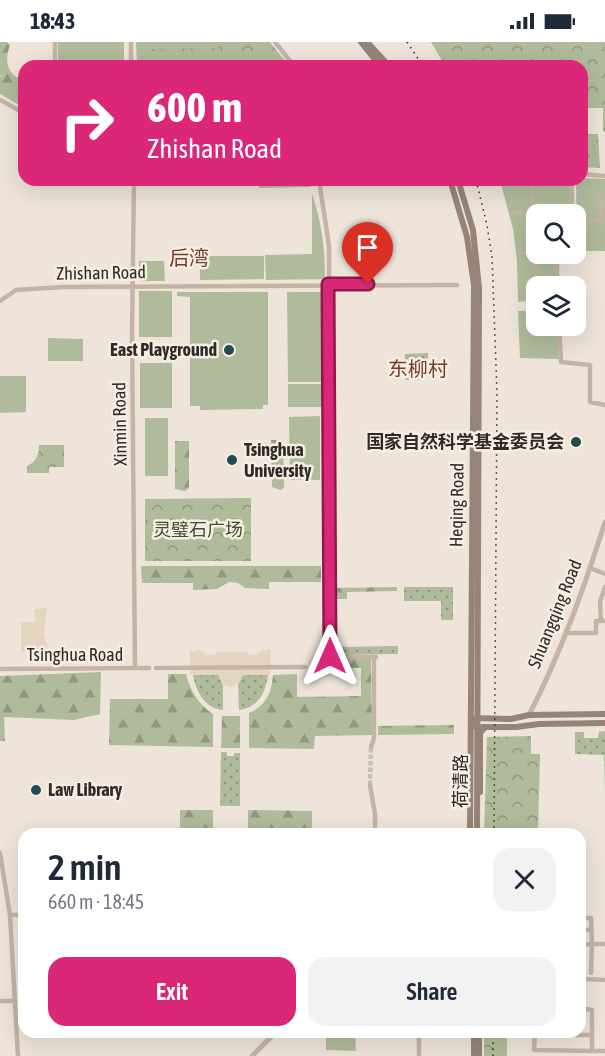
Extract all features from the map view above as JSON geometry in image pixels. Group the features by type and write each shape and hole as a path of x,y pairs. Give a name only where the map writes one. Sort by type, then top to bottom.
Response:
{"main road":[{"path":"361,42 375,60"},
{"path":"367,42 384,60"},
{"name":"Heqing Road","path":"452,186 466,237 474,285 474,723"},
{"name":"Heqing Road","path":"460,186 473,230 479,288 471,828"},
{"path":"474,723 529,715 605,714"},
{"path":"474,723 485,727 520,727 539,723 605,723"},
{"name":"荷清路","path":"474,723 477,828"},
{"path":"478,828 480,733 485,727"},
{"path":"474,1038 474,1056"},
{"path":"479,1038 479,1056"}],"street":[{"path":"55,42 55,60"},
{"path":"131,42 131,60"},
{"path":"275,42 289,60"},
{"path":"0,100 18,110"},
{"path":"588,175 605,176"},
{"name":"Xinmin Road","path":"134,186 135,668"},
{"path":"313,667 330,667 328,246 320,186"},
{"path":"532,186 533,204"},
{"path":"571,186 572,204"},
{"path":"586,220 603,220 600,195"},
{"path":"514,213 526,212"},
{"path":"521,253 526,253"},
{"name":"Zhishan Road","path":"0,301 9,294 25,288 328,284 457,285"},
{"path":"560,336 561,362 590,365 590,402 605,405"},
{"name":"Shuangqing Road","path":"529,715 566,633 605,522"},
{"path":"590,568 605,574"},
{"path":"566,633 596,633 596,621 603,621 600,602 605,587"},
{"path":"330,657 375,657 374,738 371,747"},
{"name":"Tsinghua Road","path":"0,669 149,668"},
{"path":"156,668 305,668"},
{"path":"370,785 375,828"},
{"path":"0,853 10,915 18,1056"},
{"path":"10,915 18,915"},
{"path":"586,918 591,918 591,973"},
{"path":"586,930 592,930"},
{"path":"586,944 605,944"},
{"path":"586,980 605,980"},
{"path":"0,1001 15,1001"},
{"path":"586,1008 592,1010 592,1051"},
{"path":"586,1035 592,1035"},
{"path":"252,1056 270,1038"},
{"path":"419,1038 419,1056"},
{"path":"535,1038 534,1050 605,1051"}],"green space":[{"path":"0,42 7,42 10,45 7,57 8,67 18,78 18,104 0,94 0,77 7,72 0,76"},
{"path":"58,42 124,42 124,60 58,60"},
{"path":"136,42 270,42 284,60 137,60"},
{"path":"138,42 218,42 218,48 138,49"},
{"path":"431,42 605,42 605,132 603,131 603,108 588,108 588,60 442,60"},
{"path":"280,56 283,60 218,60 218,57"},
{"path":"217,57 217,60 138,60 138,58"},
{"path":"588,134 598,134 600,168 588,167"},
{"path":"588,178 605,179 605,251 586,251 586,204 576,204 576,186 588,186"},
{"path":"259,186 311,186 311,187 259,188"},
{"path":"502,186 570,186 571,204 526,204 526,264 555,264 556,276 526,276 526,301 518,302 517,260 513,229"},
{"path":"312,194 322,236 325,279 266,280 265,255 312,254"},
{"path":"200,256 264,256 264,279 200,280"},
{"path":"139,261 164,261 165,281 139,281"},
{"path":"139,291 172,291 172,337 139,337"},
{"name":"East Playground","path":"177,292 268,292 268,405 263,405 263,409 200,410 200,406 190,406 190,297 177,296"},
{"path":"287,292 324,292 324,382 288,382"},
{"path":"518,311 526,311 526,336 558,336 559,359 520,358"},
{"path":"48,338 83,339 83,361 48,361"},
{"path":"428,353 428,372 421,380 405,380 405,354"},
{"path":"140,363 172,363 172,408 140,408"},
{"path":"0,376 26,376 26,412 0,413"},
{"path":"288,384 323,384 323,407 288,407"},
{"path":"320,416 320,480 290,480 289,417"},
{"path":"145,418 168,418 168,476 145,476"},
{"path":"271,440 283,440 284,487 281,490 272,487"},
{"path":"175,441 189,441 189,488 185,491 175,489"},
{"path":"39,445 64,445 64,467 49,467 49,473 27,473 27,466 36,458"},
{"name":"灵璧石广场","path":"251,498 251,561 145,561 145,499"},
{"path":"141,566 321,566 321,582 269,582 269,589 245,588 238,583 229,582 217,589 193,590 193,583 142,583"},
{"path":"397,587 397,591 347,592 347,599 333,599 333,588"},
{"path":"404,587 453,587 453,620 441,620 441,601 404,601"},
{"path":"398,646 398,654 337,655 334,651 334,647"},
{"path":"333,659 371,659 372,735 315,736 314,749 249,748 249,713 267,698 273,675 297,674 297,697 361,696 361,668 334,668"},
{"path":"101,672 100,714 74,720 4,717 5,741 0,741 0,676"},
{"path":"168,674 186,674 196,697 213,714 213,747 109,745 110,699 168,699"},
{"path":"193,675 219,675 223,685 223,710 216,709 202,698"},
{"path":"242,675 268,675 263,693 256,703 239,710 238,684"},
{"path":"222,716 240,716 240,748 221,748"},
{"path":"454,725 454,734 378,735 378,726"},
{"path":"605,731 605,792 604,755 575,754 575,732 584,732 584,738 598,738 599,732"},
{"path":"531,736 531,754 540,754 538,828 484,828 487,737"},
{"path":"221,752 227,752 227,756 240,753 240,806 220,806"},
{"path":"180,810 213,810 213,828 180,828"},
{"path":"248,810 312,811 312,828 248,828"},
{"path":"326,1038 355,1038 356,1051 326,1050"},
{"path":"484,1038 507,1038 507,1056 484,1056"}],"shaded area":[{"path":"47,608 44,633 48,652 21,651 21,622 35,622 35,609"},
{"path":"190,649 194,653 197,649 203,651 206,655 216,655 216,652 248,652 248,655 257,655 262,650 271,649 270,675 243,675 240,682 232,687 223,685 218,675 190,675"}],"tunnel":[{"path":"370,785 371,747"}],"railway":[{"path":"407,42 419,60"},
{"path":"477,186 492,257 497,392 494,828"},
{"path":"493,1038 493,1056"}],"place":[{"name":"East Playground","path":"229,350"},
{"name":"国家自然科学基金委员会","path":"576,442"},
{"name":"Tsinghua University","path":"232,460"},
{"name":"Law Library","path":"36,790"}],"district":[{"name":"后湾","path":"189,258"},
{"name":"东柳村","path":"418,369"}],"route":[{"path":"330,656 328,284 368,284"}]}
